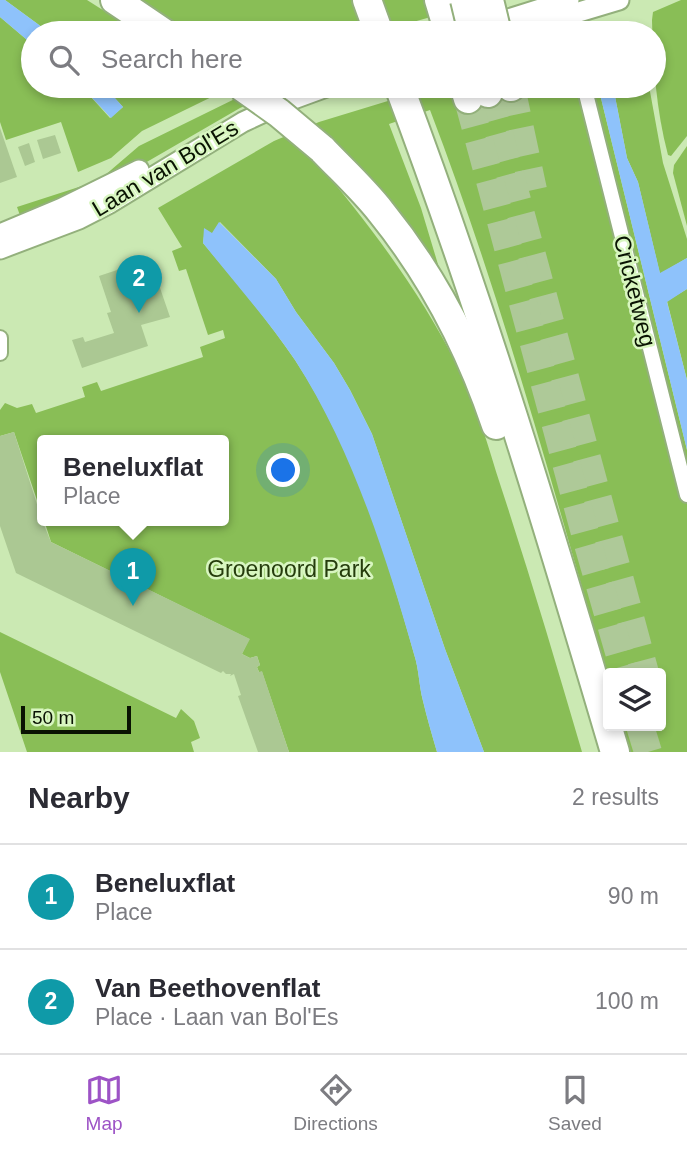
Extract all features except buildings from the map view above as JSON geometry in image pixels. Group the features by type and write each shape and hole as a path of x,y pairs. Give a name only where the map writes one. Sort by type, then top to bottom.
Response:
{"highway":[{"path":"115,0 146,21"},
{"path":"367,0 375,21"},
{"path":"439,0 445,21"},
{"path":"465,0 470,21"},
{"path":"489,0 494,21"},
{"path":"258,98 323,149 379,209 409,247 454,322 473,363 517,489 596,752"},
{"path":"403,98 442,201 493,355 615,752"}],"street":[{"path":"524,21 619,0"},
{"path":"543,21 569,12"},
{"name":"Laan van Bol'Es","path":"0,233 113,185 240,113 274,98"},
{"name":"Laan van Bol'Es","path":"0,249 79,219 243,122 296,98"},
{"name":"Cricketweg","path":"587,98 687,495"},
{"path":"0,338 0,353"}],"green space":[{"path":"5,0 87,0 120,21 34,21"},
{"path":"130,0 491,0 417,21 163,21"},
{"path":"687,0 687,136 671,156 668,155 657,98 666,98 666,21 652,21 653,12"},
{"path":"0,17 21,35 21,98 92,98 110,118 123,107 115,98 209,98 142,131 111,158 78,172 61,122 6,140 0,122"},
{"path":"237,98 262,98 145,163 22,221 17,207 85,185 104,176 139,146"},
{"name":"Groenoord Park","path":"398,98 601,98 687,450 687,752 630,752 624,731 666,731 666,668 605,668 503,321 430,110 389,124 421,208 449,301 313,157 373,232 409,283 465,381 482,426 582,752 484,752 445,649 372,434 334,363 296,312 276,279 220,222 212,234 205,229 203,243 295,360 316,394 351,465 366,502 403,616 437,752 289,752 262,672 259,672 257,667 260,665 257,656 250,658 242,654 249,639 51,542 46,526 229,526 229,435 37,435 37,500 14,432 0,436 0,410 5,403 17,408 32,404 36,413 85,397 82,387 97,382 101,391 203,357 200,347 225,338 223,330 208,335 186,269 179,271 172,251 182,247 158,208 274,141 319,122"},
{"path":"615,98 651,98 663,163 687,239 687,258 660,274 638,182 627,158"},
{"path":"687,146 687,226 673,173 674,165"},
{"path":"687,289 687,380 667,301"},
{"path":"0,632 176,718 181,709 194,721 200,738 191,742 194,752 27,752 0,672"}],"water":[{"path":"0,0 5,0 34,21 21,21 21,35 0,17"},
{"path":"92,98 115,98 123,107 111,118"},
{"path":"601,98 615,98 627,158 638,182 660,273 687,258 687,289 667,302 687,380 687,450"},
{"path":"219,222 276,279 296,312 334,363 372,434 445,649 484,752 437,752 403,616 379,540 350,466 334,429 295,360 203,243 204,228 212,233"}],"tunnel":[{"path":"489,98 644,668"},
{"path":"513,98 533,190"},
{"path":"468,99 624,668"},
{"path":"642,731 648,752"}],"place":[{"name":"Van Beethovenflat","path":"139,313"},
{"name":"Beneluxflat","path":"133,606"}]}
